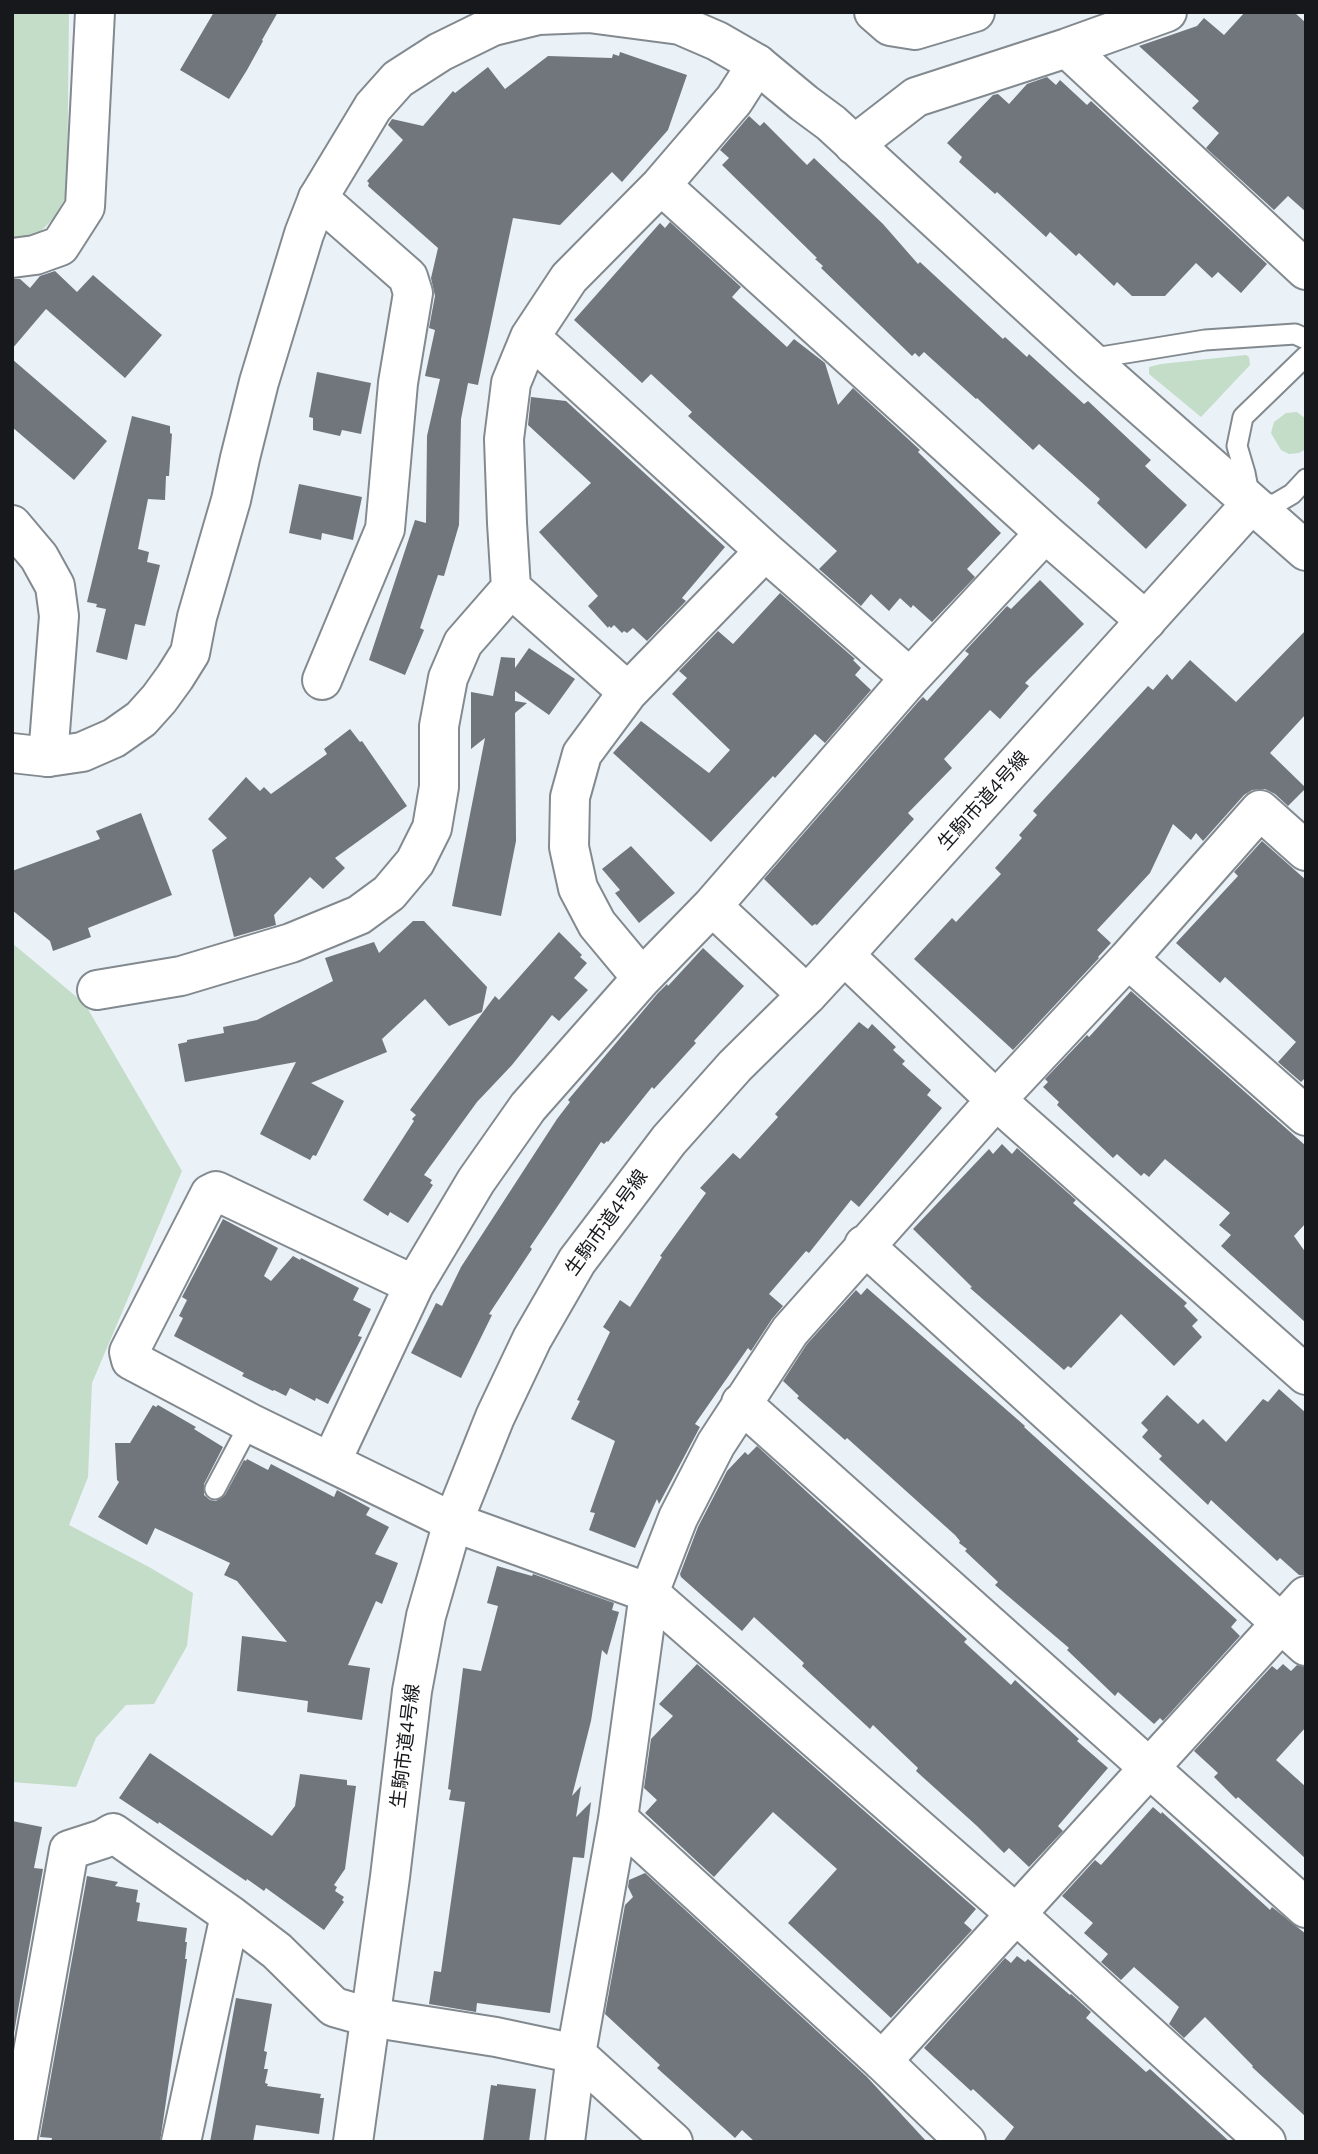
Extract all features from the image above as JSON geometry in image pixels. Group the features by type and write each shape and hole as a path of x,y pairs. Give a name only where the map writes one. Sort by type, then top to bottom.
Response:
{"street":[{"path":"12,258 35,255 60,246 85,207 95,12"},
{"path":"874,12 890,26 915,30 975,12"},
{"path":"854,145 916,97 1167,12"},
{"path":"12,526 39,557 55,586 59,616 30,755 82,752 114,738 141,719 159,699 190,653 259,382 300,244 318,198 373,107 398,79 440,52 494,26 538,15 589,13 680,26 718,41 757,64 831,123 1088,359 1306,551"},
{"path":"1067,48 1306,270"},
{"path":"97,990 181,976 291,943 359,915 390,893 415,862 432,828 439,787 439,726 448,678 463,643 511,588 504,439 511,383 530,337 569,278 662,185 734,100 757,64"},
{"path":"662,185 1045,533 1146,621"},
{"path":"318,198 408,277 413,293 398,383 384,528 322,680"},
{"path":"530,337 765,551 910,678"},
{"name":"生駒市道4号線","path":"353,2142 390,1877 412,1691 426,1616 453,1522 495,1417 532,1339 577,1261 669,1140 735,1066 844,955 1251,503"},
{"path":"331,1462 414,1285 476,1181 528,1107 642,978 712,906 910,678 1045,533"},
{"path":"642,978 597,924 578,888 569,847 570,797 582,754 628,692 765,551"},
{"path":"511,588 628,692"},
{"path":"565,2142 576,2054 618,1819 649,1593 678,1518 716,1444 790,1331 864,1245 1128,959 1260,810 1306,851"},
{"path":"712,906 807,995"},
{"path":"844,955 996,1100 1306,1375"},
{"path":"1128,959 1306,1116"},
{"path":"414,1285 216,1191 211,1194 129,1352 131,1360 250,1423 453,1522 649,1593 1017,1915 1266,2142"},
{"path":"864,1245 1297,1622 1149,1768 882,2061"},
{"path":"741,1403 1306,1908"},
{"path":"618,1819 882,2061 966,2142"},
{"path":"17,2142 69,1850 114,1833 277,1951 334,2007 369,2017 496,2037 576,2054 673,2142"},
{"path":"181,2142 230,1915"}],"lane":[{"path":"1088,359 1205,340 1295,334 1306,339"},
{"path":"1306,356 1243,417 1237,446 1251,503 1275,504 1292,494 1306,479"},
{"path":"215,1489 250,1423"}],"green space":[{"path":"12,12 69,12 67,195 53,219 32,240 12,242"},
{"path":"1246,355 1250,365 1201,417 1149,374 1149,367 1161,364"},
{"path":"1297,412 1306,419 1306,449 1289,454 1281,450 1271,433 1274,422 1286,413"},
{"path":"12,943 85,1004 182,1171 92,1383 88,1477 69,1525 193,1593 187,1646 154,1704 126,1705 96,1738 76,1787 12,1782"}],"building":[{"path":"214,12 278,12 229,99 180,70"},
{"path":"1245,12 1294,12 1306,23 1306,212 1288,196 1274,210 1206,148 1219,133 1192,108 1199,101 1139,46 1197,26 1204,18 1224,35"},
{"path":"620,52 687,75 668,130 622,182 612,172 560,225 513,218 478,385 468,383 461,419 459,525 444,576 438,575 420,628 424,630 405,675 369,660 415,520 426,523 427,436 440,379 425,376 435,330 429,328 435,296 431,278 438,248 368,186 367,181 403,140 388,125 392,119 423,126 453,91 455,93 488,67 505,89 548,56 612,58 613,54 619,56"},
{"path":"1047,77 1056,85 1060,80 1087,105 1091,101 1267,264 1241,293 1218,272 1212,278 1196,263 1165,296 1132,296 1117,282 1114,286 1079,253 1076,256 1050,232 1046,237 959,162 962,157 947,143 993,95 998,94 1009,104 1027,84"},
{"path":"749,116 760,126 764,122 807,165 814,158 883,224 918,264 920,262 1003,339 1005,337 1027,357 1029,354 1084,404 1088,401 1151,460 1145,466 1187,505 1146,549 1097,503 1100,499 1039,444 1033,450 924,352 919,357 915,353 912,356 821,268 823,266 815,259 817,258 722,165 729,158 720,150"},
{"path":"670,222 741,287 732,297 787,347 794,339 825,363 838,405 853,388 920,450 918,452 1001,533 967,569 975,577 932,622 913,605 911,608 900,598 889,611 871,594 861,606 819,569 837,551 688,416 692,412 651,374 642,383 574,320 660,223 665,228"},
{"path":"55,271 77,292 93,275 162,335 125,378 46,309 12,349 12,279 20,279 30,288 40,276"},
{"path":"12,359 107,441 74,480 12,427"},
{"path":"317,372 371,383 361,434 342,430 340,436 313,430 313,418 309,417"},
{"path":"531,397 566,401 725,547 682,598 686,601 647,641 633,628 622,633 614,625 608,628 588,606 598,596 539,532 591,483 528,425"},
{"path":"132,416 170,426 172,434 165,500 148,499 138,549 149,552 147,562 160,565 145,626 135,624 127,660 96,652 106,609 87,602"},
{"path":"299,484 362,497 353,540 322,533 321,540 289,533"},
{"path":"1040,580 1084,624 1025,683 1029,686 1000,719 990,710 944,759 952,768 908,813 914,819 817,925 812,926 764,879 918,702 923,697 927,701 969,654 965,651 1007,606 1011,609"},
{"path":"780,593 855,659 853,660 861,668 855,675 871,690 825,743 815,734 711,842 613,753 641,721 709,773 730,750 672,694 687,678 679,671 718,631 733,644"},
{"path":"1306,630 1306,714 1270,753 1306,788 1288,806 1265,789 1252,790 1244,795 1203,841 1196,833 1191,840 1173,824 1150,873 1097,930 1111,943 1013,1050 914,959 952,918 956,922 1001,874 995,868 1022,838 1019,835 1037,815 1033,811 1148,686 1153,690 1167,674 1172,680 1190,660 1236,702"},
{"path":"529,648 575,679 549,715 515,691 515,701 527,703 515,713 516,841 501,916 452,906 485,738 471,749 471,692 493,696 501,657 515,658 515,668"},
{"path":"350,729 360,742 362,741 407,806 335,858 345,868 323,889 310,877 274,915 276,925 234,937 212,850 227,838 208,819 246,777 260,791 264,787 271,794 327,754 324,749"},
{"path":"141,813 172,895 88,928 91,937 53,951 50,941 12,910 12,871 100,839 96,831"},
{"path":"1262,841 1306,880 1306,1077 1301,1082 1278,1062 1296,1042 1225,977 1220,983 1176,943 1238,876 1234,872"},
{"path":"631,846 675,893 639,923 615,893 620,890 602,869"},
{"path":"413,921 424,921 487,987 482,1012 449,1026 425,999 382,1039 387,1052 311,1083 344,1101 316,1156 313,1155 310,1160 260,1134 296,1062 185,1082 178,1044 224,1033 223,1027 257,1020 333,981 325,958 374,942 379,953"},
{"path":"559,932 587,963 574,978 588,990 559,1021 552,1015 512,1065 477,1102 424,1175 432,1180 430,1183 433,1185 408,1223 390,1212 388,1216 363,1200 414,1121 412,1119 416,1115 410,1110 495,996 499,1000"},
{"path":"703,948 744,986 694,1041 696,1043 654,1089 652,1087 608,1142 601,1142 530,1247 532,1249 489,1314 492,1315 461,1378 411,1353 436,1303 442,1306 461,1267 570,1102 568,1100 658,993 667,984 668,986"},
{"path":"1131,991 1306,1146 1306,1223 1294,1236 1306,1253 1306,1323 1221,1246 1231,1235 1219,1225 1230,1213 1165,1159 1149,1177 1144,1173 1141,1176 1117,1154 1113,1158 1057,1105 1059,1102 1043,1087 1048,1082 1045,1079 1087,1035 1089,1037"},
{"path":"859,1022 868,1029 872,1024 896,1047 893,1050 905,1061 902,1064 931,1090 927,1095 942,1108 859,1207 851,1200 809,1253 806,1251 769,1294 783,1306 751,1351 748,1348 695,1424 700,1427 659,1504 657,1499 635,1548 589,1530 595,1513 590,1512 615,1441 571,1419 580,1401 577,1400 610,1332 603,1327 620,1300 630,1307 662,1257 660,1256 706,1193 700,1188 733,1153 740,1159 778,1117 775,1114"},
{"path":"1002,1144 1012,1154 1017,1148 1076,1200 1073,1203 1187,1303 1184,1306 1198,1320 1192,1326 1202,1337 1174,1366 1121,1314 1071,1368 1068,1366 1064,1370 970,1288 972,1287 913,1229 989,1149 993,1154"},
{"path":"223,1219 278,1248 264,1276 271,1281 293,1256 300,1260 301,1258 359,1288 353,1300 371,1309 358,1336 362,1337 328,1404 316,1398 315,1401 290,1388 286,1396 273,1391 174,1336 183,1318 179,1316 187,1300 182,1297"},
{"path":"867,1288 1025,1426 1237,1620 1231,1627 1240,1636 1163,1721 1160,1718 1154,1724 1118,1692 1115,1696 1067,1650 1069,1648 995,1585 998,1582 965,1551 967,1549 959,1543 955,1535 847,1438 845,1440 797,1398 799,1396 783,1381 807,1344 856,1290 861,1295"},
{"path":"1279,1389 1306,1413 1306,1575 1299,1575 1280,1558 1277,1561 1211,1500 1208,1505 1159,1459 1162,1456 1142,1437 1148,1430 1141,1423 1167,1395 1198,1424 1203,1419 1226,1442 1263,1399 1268,1402"},
{"path":"153,1405 158,1405 196,1427 194,1429 223,1447 204,1484 204,1495 210,1500 216,1501 225,1495 247,1459 268,1470 271,1464 334,1497 337,1490 370,1508 366,1515 389,1527 375,1554 398,1563 382,1604 376,1601 348,1665 370,1668 362,1720 307,1712 308,1701 237,1691 242,1636 287,1642 237,1581 224,1575 230,1563 155,1528 147,1545 98,1517 119,1482 115,1443 130,1443"},
{"path":"757,1446 967,1639 964,1642 1011,1685 1015,1680 1108,1768 1058,1826 1063,1831 1029,1867 1009,1848 1004,1853 916,1771 918,1768 873,1725 870,1729 754,1617 742,1631 681,1577 698,1527 727,1471 745,1452 748,1455"},
{"path":"497,1566 532,1576 533,1574 614,1603 612,1610 619,1612 607,1655 602,1650 591,1721 572,1796 581,1786 576,1817 591,1802 584,1858 573,1857 550,2013 477,2003 476,2012 429,2004 434,1971 441,1972 465,1802 449,1800 451,1790 448,1789 463,1668 481,1671 498,1606 487,1603"},
{"path":"697,1664 976,1909 964,1923 972,1930 891,2018 788,1923 837,1869 773,1812 714,1877 645,1813 657,1800 644,1788 651,1739 673,1716 659,1704"},
{"path":"1283,1664 1291,1671 1297,1665 1306,1667 1306,1727 1276,1760 1306,1787 1306,1859 1238,1797 1236,1799 1214,1777 1218,1773 1194,1751 1272,1666 1277,1670"},
{"path":"150,1753 272,1836 295,1806 300,1774 347,1780 347,1785 356,1786 345,1869 334,1885 337,1887 335,1891 344,1897 344,1902 324,1930 266,1888 264,1891 247,1879 246,1881 119,1798"},
{"path":"1153,1807 1161,1814 1162,1812 1270,1910 1272,1907 1306,1934 1306,2117 1252,2067 1205,2017 1184,2038 1169,2024 1179,2007 1134,1967 1121,1980 1101,1962 1108,1954 1084,1933 1093,1923 1062,1896 1095,1860 1101,1865"},
{"path":"12,1821 42,1827 34,1868 43,1869 12,2044"},
{"path":"645,1873 867,2077 927,2142 755,2142 742,2130 735,2138 657,2068 660,2065 605,2014 625,1905 633,1897 628,1887 629,1880"},
{"path":"87,1876 118,1882 115,1886 138,1890 136,1902 140,1903 137,1921 187,1928 187,1959 160,2142 51,2142 52,2138 40,2137"},
{"path":"1017,1956 1025,1962 1028,1959 1071,1994 1091,2012 1086,2018 1146,2072 1150,2069 1230,2142 1003,2142 1014,2127 924,2048 1005,1958 1011,1963"},
{"path":"236,1998 272,2004 264,2051 267,2052 264,2069 268,2069 265,2083 267,2086 321,2094 320,2098 324,2098 319,2134 256,2125 253,2142 210,2142"},
{"path":"491,2085 536,2089 529,2142 483,2142"}]}
